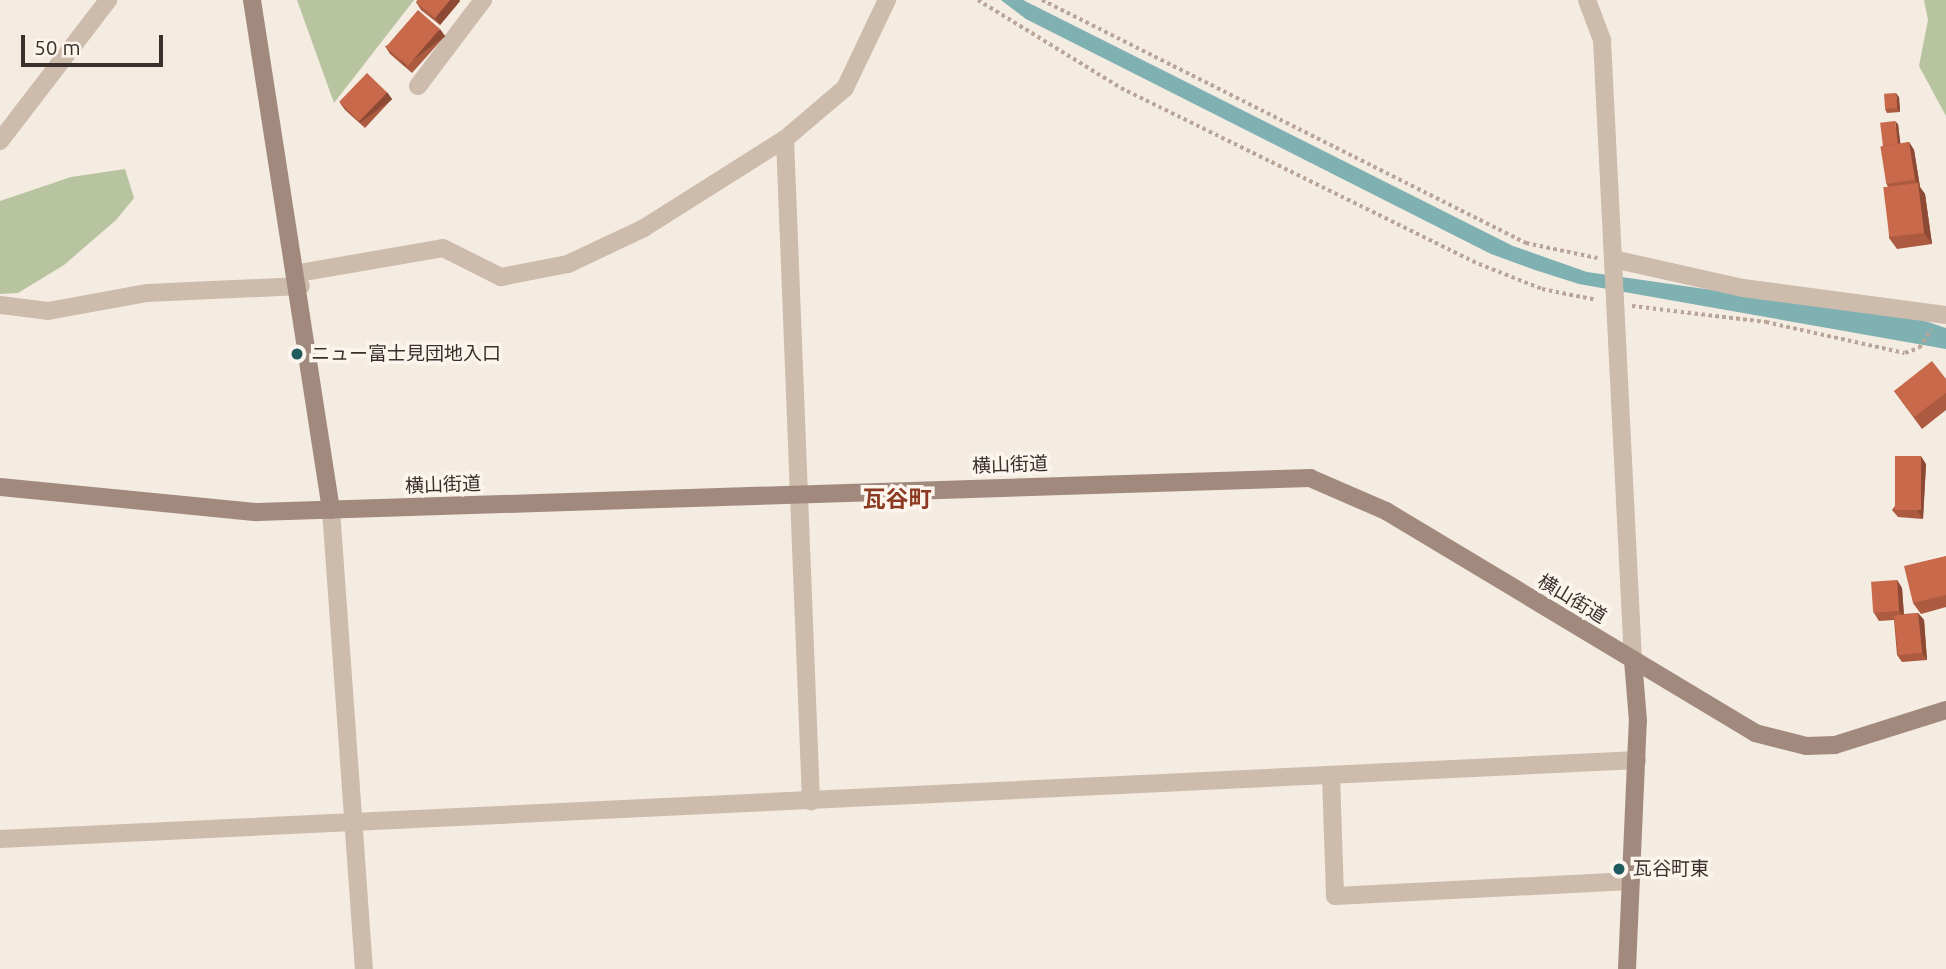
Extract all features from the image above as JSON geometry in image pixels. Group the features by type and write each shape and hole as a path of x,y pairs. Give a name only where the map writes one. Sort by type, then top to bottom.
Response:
{"street":[{"path":"0,141 108,0"},
{"path":"252,0 300,279 331,510 358,824 364,969"},
{"path":"418,86 483,0"},
{"path":"0,305 48,311 147,293 300,279 443,248 501,277 568,264 643,228 785,139 845,88 887,0"},
{"path":"1587,0 1602,40 1633,660 1637,760 1627,969"},
{"path":"785,139 795,493 811,801"},
{"path":"1613,259 1743,288 1944,314"},
{"name":"横山街道","path":"0,487 257,512 1310,478 1386,511 1725,717 1782,742 1835,745 1946,710"},
{"path":"0,839 358,824 1637,760"},
{"path":"1331,775 1335,896 1631,881"}],"path":[{"path":"978,0 1121,88 1479,264 1542,289 1616,304 1766,322 1905,353 1919,348 1944,314"},
{"path":"1042,0 1526,243 1574,258 1613,259"}],"green space":[{"path":"297,0 414,0 334,103"},
{"path":"1924,0 1946,0 1946,116 1919,66 1928,20"},
{"path":"125,169 134,198 116,220 64,265 18,293 0,294 0,201 71,177"}],"water":[{"path":"1001,0 1023,0 1513,246 1587,272 1922,320 1946,328 1946,349 1579,284 1491,254 1026,19"}],"building":[{"path":"450,0 435,18 416,2"},
{"path":"418,10 440,29 408,66 386,47"},
{"path":"367,73 387,92 359,121 339,102"},
{"path":"1896,93 1897,108 1885,109 1884,94"},
{"path":"1895,121 1898,144 1883,146 1880,123"},
{"path":"1909,142 1915,180 1886,184 1880,147"},
{"path":"1918,183 1924,233 1889,237 1883,187"},
{"path":"1932,361 1946,379 1946,393 1914,417 1894,391"},
{"path":"1895,456 1921,456 1921,510 1895,510"},
{"path":"1946,556 1946,595 1913,603 1904,566"},
{"path":"1897,580 1899,611 1873,613 1871,582"},
{"path":"1918,613 1922,653 1898,655 1894,616"}],"place":[{"name":"ニュー富士見団地入口","path":"297,354"},
{"name":"瓦谷町東","path":"1619,869"}],"district":[{"name":"瓦谷町","path":"897,499"}]}
